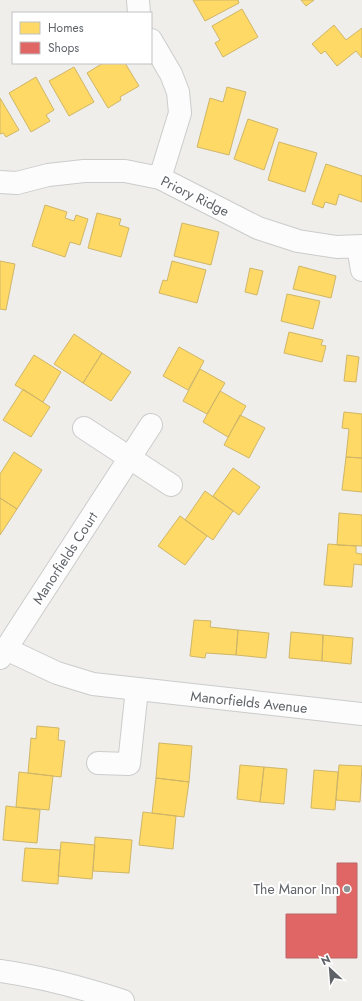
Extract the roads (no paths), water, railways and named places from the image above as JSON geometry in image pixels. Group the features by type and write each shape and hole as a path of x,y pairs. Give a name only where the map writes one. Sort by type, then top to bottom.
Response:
{"street":[{"path":"138,0 139,12"},
{"path":"152,42 171,74 178,92 180,113 160,178"},
{"name":"Priory Ridge","path":"0,182 17,183 48,175 84,171 125,171 160,178 258,228 298,241 337,247 360,247"},
{"path":"360,247 362,270"},
{"name":"Manorfields Court","path":"3,653 151,426"},
{"path":"84,428 171,485"},
{"name":"Manorfields Avenue","path":"3,653 93,684 362,714"},
{"path":"98,763 129,764 137,689"},
{"path":"0,971 24,974 76,986 123,1001"}],"place":[{"name":"The Manor Inn","path":"347,889"}]}
